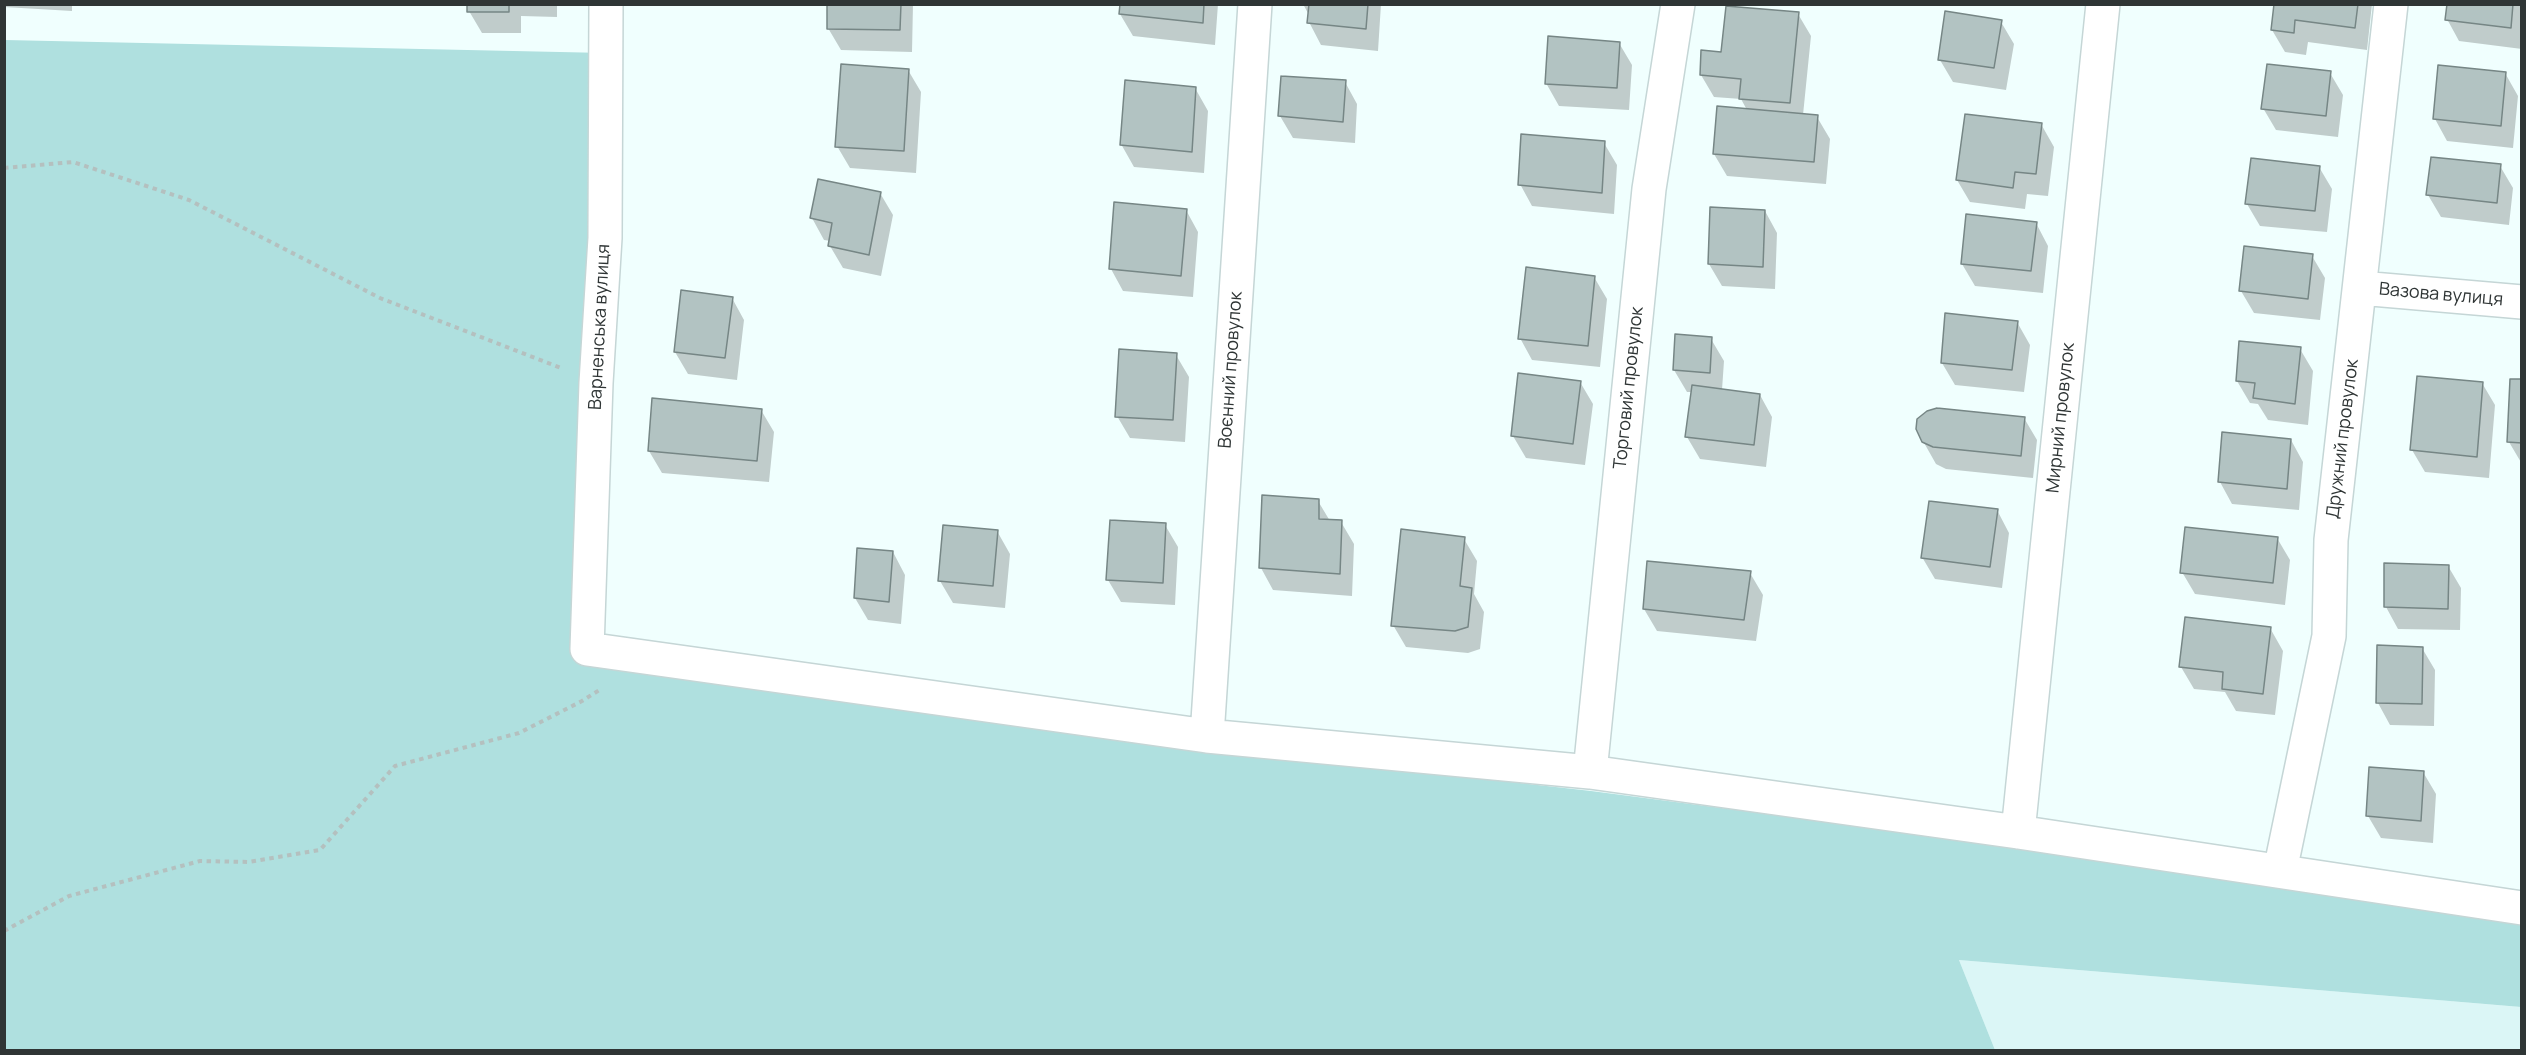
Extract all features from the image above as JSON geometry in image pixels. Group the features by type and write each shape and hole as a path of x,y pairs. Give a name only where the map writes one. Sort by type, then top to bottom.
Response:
{"street":[{"name":"Варненська вулиця","path":"606,4 605,238 596,382 586,649 650,658"},
{"name":"Воєнний провулок","path":"1207,736 1255,4"},
{"name":"Торговий провулок","path":"1590,772 1649,189 1678,4"},
{"name":"Мирний провулок","path":"2018,832 2103,4"},
{"name":"Дружний провулок","path":"2280,871 2329,636 2331,540 2391,4"},
{"name":"Вазова вулиця","path":"2360,288 2522,302"},
{"path":"650,658 1207,736 1590,772 2018,832 2522,908"}],"path":[{"path":"4,168 73,162 189,200 380,298 596,382"},
{"path":"4,931 69,896 200,861 249,862 320,850 395,766 519,732 582,701 650,658"}],"shaded area":[{"path":"5,40 606,53 587,649 1209,748 1591,791 2282,881 2521,916 2521,1007 1959,960 1995,1050 5,1050"},
{"path":"1959,960 2521,1007 2521,1050 1995,1050"}],"building":[{"path":"467,4 509,4 509,12 467,12"},
{"path":"827,4 901,4 900,30 827,29"},
{"path":"1120,4 1204,4 1203,23 1119,14"},
{"path":"1309,4 1368,4 1366,29 1307,23"},
{"path":"2274,4 2358,4 2355,28 2295,20 2294,33 2271,30"},
{"path":"2447,4 2513,4 2511,28 2445,20"},
{"path":"1726,6 1799,12 1790,103 1739,99 1741,79 1700,75 1701,50 1721,52"},
{"path":"1945,11 2002,20 1994,68 1938,60"},
{"path":"1548,36 1620,42 1617,88 1545,84"},
{"path":"841,64 909,69 904,151 835,147"},
{"path":"2267,64 2331,71 2326,116 2261,109"},
{"path":"2438,65 2506,72 2501,126 2433,119"},
{"path":"1281,76 1346,80 1343,122 1278,116"},
{"path":"1125,80 1196,87 1192,152 1120,145"},
{"path":"1717,106 1818,115 1814,162 1713,154"},
{"path":"1965,114 2042,123 2036,174 2015,172 2013,188 1956,180"},
{"path":"1521,134 1605,141 1602,193 1518,185"},
{"path":"2431,157 2501,164 2497,203 2426,195"},
{"path":"2251,158 2320,166 2315,211 2245,204"},
{"path":"818,179 881,192 869,255 828,246 832,223 810,218"},
{"path":"1114,202 1187,209 1181,276 1109,269"},
{"path":"1710,207 1765,210 1763,267 1708,264"},
{"path":"1966,214 2037,222 2031,271 1961,264"},
{"path":"2244,246 2313,254 2308,299 2239,291"},
{"path":"1526,267 1595,276 1588,346 1518,339"},
{"path":"681,290 733,297 725,358 674,352"},
{"path":"1945,313 2018,321 2012,370 1941,363"},
{"path":"1675,334 1712,337 1710,373 1673,370"},
{"path":"2239,341 2301,347 2295,404 2253,398 2255,383 2236,381"},
{"path":"1119,349 1177,353 1173,420 1115,417"},
{"path":"1518,373 1581,381 1573,444 1511,436"},
{"path":"2417,376 2483,382 2477,457 2410,450"},
{"path":"2510,379 2522,379 2522,443 2507,442"},
{"path":"1692,385 1760,394 1754,445 1685,437"},
{"path":"652,398 762,409 757,461 648,451"},
{"path":"1937,408 2025,417 2021,456 1933,447 1922,442 1916,429 1917,419 1927,411"},
{"path":"2222,432 2291,439 2287,489 2218,482"},
{"path":"1262,495 1319,499 1319,519 1342,520 1340,574 1259,568"},
{"path":"1929,501 1998,509 1990,567 1921,558"},
{"path":"1110,520 1166,523 1163,583 1106,580"},
{"path":"943,525 998,530 993,586 938,581"},
{"path":"2185,527 2278,537 2273,583 2180,573"},
{"path":"1401,529 1465,537 1460,586 1472,588 1468,627 1455,631 1391,626"},
{"path":"857,548 893,551 889,602 854,598"},
{"path":"1647,561 1751,571 1744,620 1643,609"},
{"path":"2384,563 2449,565 2448,609 2384,607"},
{"path":"2185,617 2271,627 2263,694 2222,689 2223,672 2179,667"},
{"path":"2377,645 2423,647 2422,704 2376,703"},
{"path":"2369,767 2424,771 2421,821 2366,816"}]}
